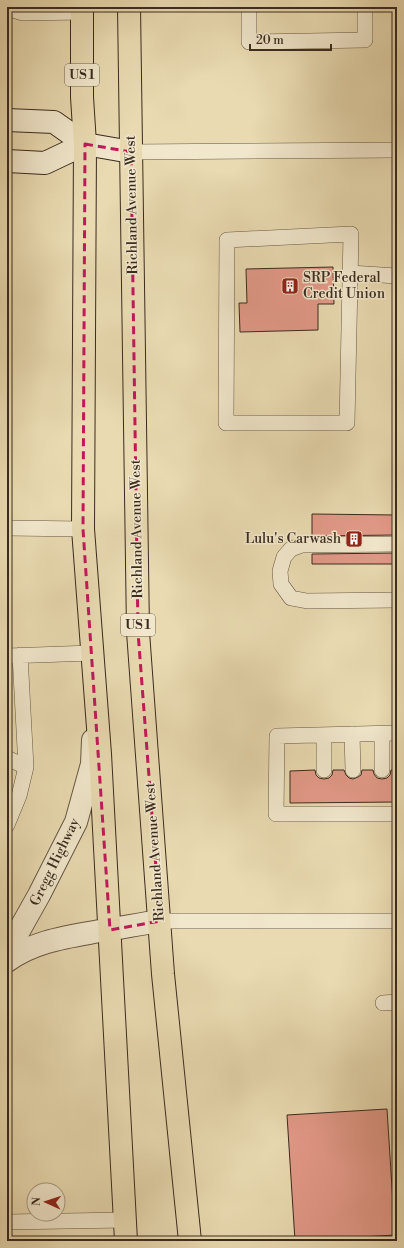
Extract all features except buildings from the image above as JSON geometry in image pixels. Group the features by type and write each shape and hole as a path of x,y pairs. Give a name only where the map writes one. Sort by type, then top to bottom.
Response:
{"main road":[{"name":"Richland Avenue West","path":"129,7 138,632 163,974 190,1241"},
{"name":"US 1","path":"82,10 82,97 85,144 83,529 100,754 126,1241"}],"street":[{"path":"7,120 54,122 85,144 131,152"},
{"path":"7,161 45,163 85,144"},
{"name":"Gregg Highway","path":"7,952 39,895 76,822 92,764 95,695"},
{"path":"7,962 14,956 34,946 66,937 160,921"}],"lane":[{"path":"249,7 249,42 365,40 364,7"},
{"path":"14,9 22,14 82,10"},
{"path":"131,152 397,150"},
{"path":"351,234 350,273 347,423 226,423 227,240 351,234"},
{"path":"350,273 397,276"},
{"path":"7,528 83,529"},
{"path":"397,544 302,545 291,549 284,557 280,571 281,584 291,598 307,601 397,600"},
{"path":"7,825 19,796 26,767 13,656 92,653"},
{"path":"397,733 277,736 276,814 323,808 381,808 397,814"},
{"path":"352,734 353,770"},
{"path":"382,734 382,770"},
{"path":"324,735 324,770"},
{"path":"7,758 26,767"},
{"path":"160,921 397,921"},
{"path":"7,1222 124,1220"}],"highlighted area":[{"path":"85,144 131,152 138,632 160,921 110,930 83,529"}],"place":[{"name":"SRP Federal Credit Union","path":"290,286"},
{"name":"Lulu's Carwash","path":"354,539"}]}
